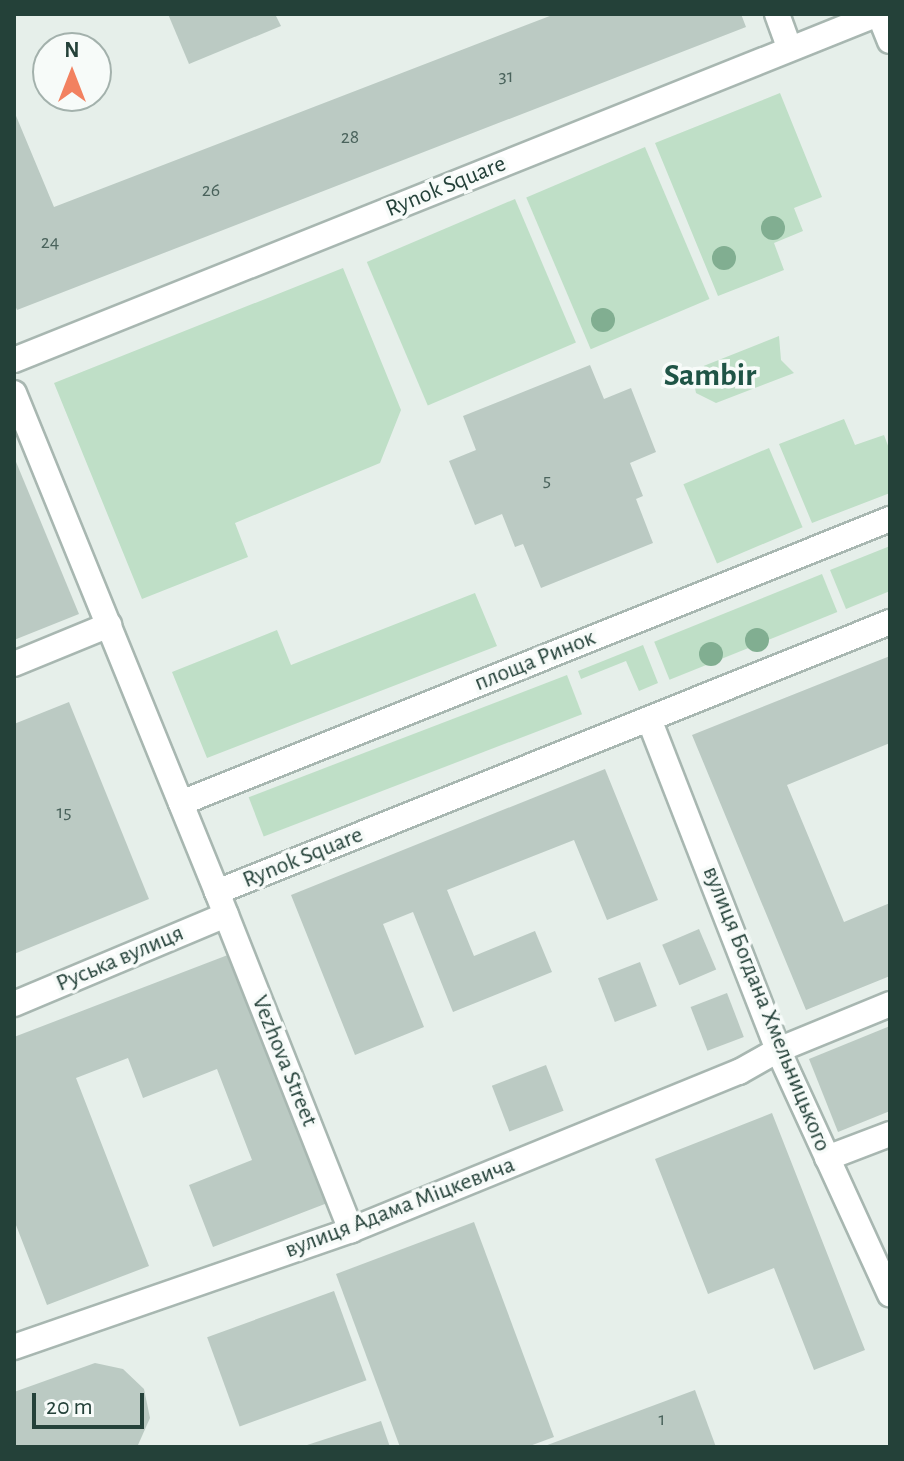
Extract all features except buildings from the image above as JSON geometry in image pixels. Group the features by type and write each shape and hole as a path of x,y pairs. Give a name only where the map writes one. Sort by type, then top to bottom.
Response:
{"street":[{"path":"777,14 790,49"},
{"name":"Rynok Square","path":"14,360 878,14 890,41"},
{"name":"Rynok Square","path":"14,393 217,892 890,622"},
{"name":"площа Ринок","path":"181,803 890,519"},
{"path":"14,664 109,625"},
{"name":"вулиця Богдана Хмельницького","path":"649,719 778,1050 890,1295"},
{"name":"Vezhova Street","path":"217,892 351,1230"},
{"name":"Руська вулиця","path":"14,1004 226,915"},
{"name":"вулиця Адама Міцкевича","path":"14,1347 351,1230 739,1072 778,1050 890,1004"},
{"path":"827,1158 890,1134"}],"green space":[{"path":"780,93 822,197 794,208 803,231 774,243 784,270 718,296 655,143"},
{"path":"645,147 709,299 591,349 526,197"},
{"path":"515,199 576,343 428,406 367,262"},
{"path":"343,268 401,410 380,463 235,523 248,557 142,599 54,383"},
{"path":"779,336 781,360 794,373 716,403 696,393 694,383 703,372 701,367"},
{"path":"844,419 855,445 884,435 890,451 890,493 812,523 779,444"},
{"path":"769,448 803,527 717,564 683,484"},
{"path":"890,546 890,591 846,609 830,570"},
{"path":"822,574 837,612 670,680 654,642"},
{"path":"475,593 497,646 207,758 172,672 277,630 291,665"},
{"path":"643,645 658,683 639,691 626,661 581,679 578,671"},
{"path":"567,675 582,714 264,836 249,797"}],"district":[{"name":"Sambir","path":"710,375"}]}
